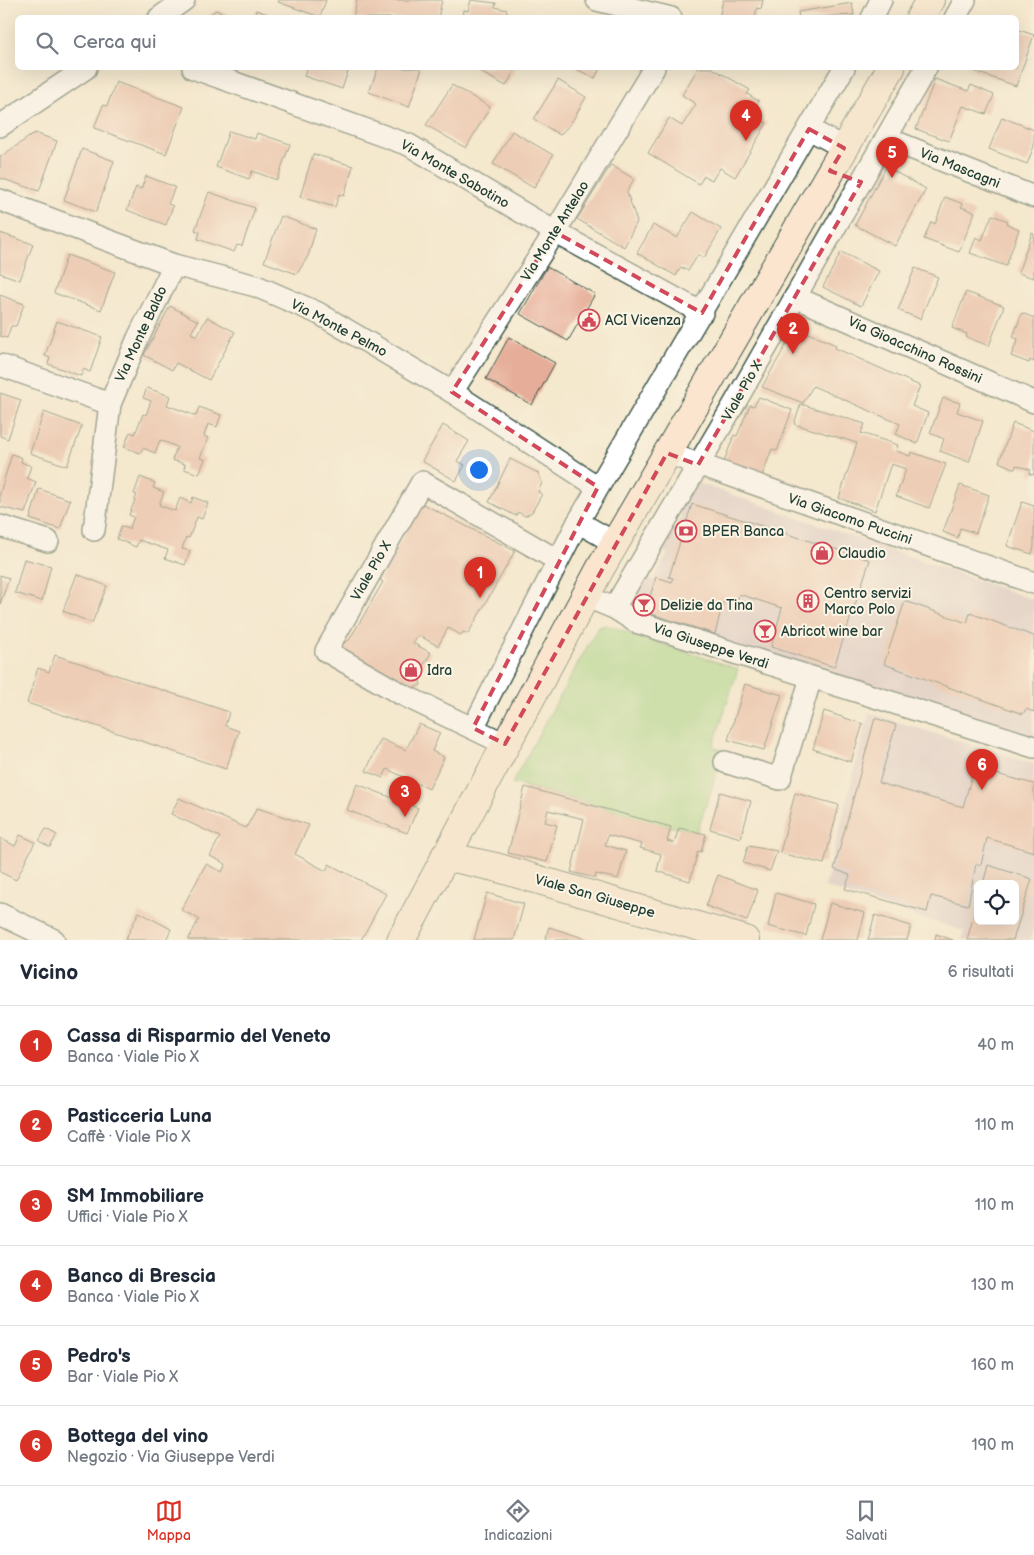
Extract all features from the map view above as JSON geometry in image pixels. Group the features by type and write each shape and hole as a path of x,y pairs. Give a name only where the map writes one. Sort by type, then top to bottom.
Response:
{"main road":[{"name":"Viale Pio X","path":"401,940 505,744 598,602 600,569 614,543 889,70"},
{"name":"Viale San Giuseppe","path":"445,856 495,867 744,940"}],"street":[{"path":"163,15 184,0"},
{"path":"597,0 658,15"},
{"path":"874,15 881,0"},
{"path":"957,15 965,0"},
{"path":"0,126 83,70"},
{"name":"Via Monte Sabotino","path":"199,70 409,145 555,232 702,313"},
{"name":"Via Monte Antelao","path":"452,392 555,232 653,70"},
{"path":"474,728 557,560 578,522 843,70"},
{"name":"Viale Pio X","path":"598,602 637,570 925,70"},
{"path":"809,129 861,182"},
{"name":"Via Mascagni","path":"886,138 1034,197"},
{"name":"Via Monte Pelmo","path":"0,200 174,265 256,286 318,313 452,392 598,488"},
{"name":"Via Monte Baldo","path":"94,530 110,404 138,338 174,265"},
{"name":"Via Gioacchino Rossini","path":"795,297 1034,402"},
{"path":"0,366 110,404"},
{"name":"Via Giacomo Puccini","path":"666,453 1034,583"},
{"name":"Viale Pio X","path":"505,744 401,694 326,651 422,482 557,560"},
{"path":"578,522 614,543"},
{"path":"0,526 48,541"},
{"path":"600,569 637,570"},
{"name":"Via Giuseppe Verdi","path":"598,602 636,622 1034,747"},
{"path":"725,762 780,780 811,678"},
{"path":"0,914 54,940"}],"highlighted area":[{"path":"809,129 844,148 830,171 861,182 698,465 667,453 505,744 473,728 598,487 452,392 555,232 702,313"}],"shaded area":[{"path":"701,484 1034,600 1033,738 630,617 622,600 640,576 653,580 668,554 660,550 681,517 678,508 695,485"},
{"path":"869,713 1034,764 1034,926 1030,940 962,940 964,931 825,887"}],"green space":[{"path":"606,625 738,669 713,747 724,751 697,832 649,822 588,803 512,783 598,627"}],"building":[{"path":"279,0 326,0 321,15 314,15 278,2"},
{"path":"357,0 442,0 439,15 354,15"},
{"path":"471,0 496,3 495,7 507,10 506,15 463,15 464,10 468,11"},
{"path":"723,0 763,0 761,9 757,8 756,15 720,15"},
{"path":"852,3 854,15 798,15 798,12"},
{"path":"216,10 229,15 209,15"},
{"path":"256,10 271,15 255,15"},
{"path":"1019,30 1034,35 1016,86 971,70 1019,70"},
{"path":"306,70 348,70 342,89 304,76"},
{"path":"377,70 421,70 409,107 369,92"},
{"path":"477,70 515,70 506,86"},
{"path":"578,70 599,70 595,78"},
{"path":"697,70 715,70 750,90 747,94 759,101 752,114 767,123 735,177 720,168 712,180 704,176 699,184 648,153 669,118 682,126 696,104 682,95"},
{"path":"935,79 968,91 971,85 994,95 986,114 963,106 949,141 916,129"},
{"path":"558,80 586,97 571,123 560,135 534,119"},
{"path":"116,82 184,107 166,154 94,128 103,105 107,106"},
{"path":"452,85 490,107 466,148 426,125"},
{"path":"1002,117 1034,130 1034,146 1027,164 989,149"},
{"path":"229,131 255,139 257,133 290,144 277,180 252,171 249,179 216,167"},
{"path":"512,131 553,155 534,188 493,164"},
{"path":"35,133 57,141 39,191 0,178 0,157"},
{"path":"82,149 114,161 96,212 64,200"},
{"path":"313,154 353,166 344,196 339,194 335,207 300,197"},
{"path":"611,165 634,179 627,192 637,222 624,247 577,219"},
{"path":"886,167 926,189 895,246 855,225"},
{"path":"146,176 175,187 168,204 173,206 166,225 127,210 136,187 141,189"},
{"path":"209,192 255,208 242,246 237,245 234,252 198,239 200,232 195,230"},
{"path":"945,197 963,204 961,207 975,212 959,252 924,239 931,222 935,224"},
{"path":"693,212 721,229 704,258 698,255 688,271 681,267 676,276 637,253 653,225 677,238"},
{"path":"992,215 1008,221 1007,224 1019,229 1006,266 970,253 976,237 982,240"},
{"path":"281,216 316,229 308,256 297,274 264,262"},
{"path":"0,233 33,244 20,280 0,273"},
{"path":"1032,233 1034,234 1034,278 1018,273"},
{"path":"841,252 879,271 861,306 823,287"},
{"path":"67,255 115,272 101,310 54,293"},
{"path":"547,267 595,294 568,341 520,314"},
{"path":"915,268 938,277 920,319 898,310"},
{"path":"966,292 1004,306 989,346 966,337 967,334 952,328"},
{"path":"0,295 24,304 16,326 11,326 7,338 0,336"},
{"path":"170,306 198,321 191,333 197,336 207,317 235,332 209,380 176,363 172,370 144,355"},
{"path":"1022,313 1034,318 1034,362 1030,360 1029,363 1011,356 1018,339 1013,337"},
{"path":"57,321 102,337 90,372 83,369 81,376 48,364 50,358 45,356"},
{"path":"796,328 836,345 835,348 920,386 912,406 928,413 917,444 896,434 900,424 813,386 803,403 762,387"},
{"path":"509,337 555,363 532,405 486,379"},
{"path":"147,388 170,396 167,405 196,416 199,407 221,415 217,427 208,424 204,436 208,438 200,458 205,459 199,474 184,469 185,464 172,460 177,447 160,440 155,453 143,448 140,453 124,447 130,432 135,434 143,414 146,415 151,401 143,398"},
{"path":"0,393 21,400 8,439 0,436"},
{"path":"759,397 792,410 777,451 772,449 761,478 723,464 734,435 737,436 750,405 754,406"},
{"path":"943,398 960,403 957,412 983,421 969,462 940,451 944,439 930,433"},
{"path":"801,404 865,424 861,433 898,445 896,451 910,456 911,452 946,464 929,508 896,496 906,469 891,464 875,511 839,498 857,443 794,424"},
{"path":"44,412 82,426 67,466 30,453"},
{"path":"1013,423 1034,431 1034,475 1029,474 1031,470 1016,465 1015,469 999,462"},
{"path":"443,425 469,441 457,461 465,465 456,481 422,461"},
{"path":"12,454 22,458 21,462 31,466 27,478 36,482 25,513 0,507 0,493"},
{"path":"510,459 538,473 542,483 538,492 542,494 532,512 525,516 518,512 516,516 489,502"},
{"path":"140,477 155,483 153,488 164,492 159,505 175,511 180,498 191,503 193,497 208,503 202,519 197,517 189,538 186,537 182,549 190,551 185,565 165,558 168,550 139,540 136,547 117,539 121,526 129,529 134,517 129,515 137,495 134,494"},
{"path":"960,485 989,495 976,533 960,528 958,538 943,532"},
{"path":"39,489 70,500 60,529 30,519"},
{"path":"1022,502 1034,506 1034,547 1032,554 1007,546"},
{"path":"421,503 515,551 468,634 463,632 461,635 448,628 438,646 418,635 413,643 431,653 418,674 421,685 410,689 344,651 342,644 349,640 383,582 380,580"},
{"path":"692,504 870,560 834,667 771,647 782,608 739,594 736,606 723,602 715,634 645,612 656,577 672,582 673,578 669,577"},
{"path":"24,559 51,566 42,601 15,593"},
{"path":"77,574 107,586 92,623 63,611"},
{"path":"0,575 9,578 0,604"},
{"path":"905,601 967,623 970,613 1034,636 1034,712 1026,709 1023,714 884,664"},
{"path":"55,655 229,712 225,726 239,731 226,769 27,703 38,668 49,672"},
{"path":"745,684 782,695 764,750 728,740"},
{"path":"824,711 863,724 851,762 813,749"},
{"path":"875,718 896,725 879,783 963,807 974,768 1034,784 1034,852 987,838 981,865 976,864 968,905 931,896 927,912 845,889 850,875 834,869"},
{"path":"419,724 440,733 432,751 444,757 429,789 387,769 383,778 366,771 381,739 406,750"},
{"path":"357,784 418,808 407,833 347,810"},
{"path":"525,787 671,827 667,841 674,843 679,828 706,834 701,852 698,851 690,881 657,871 661,854 640,848 642,844 608,835 605,845 626,851 618,879 596,874 595,878 571,872 584,819 548,810 545,822 557,825 547,862 508,853"},
{"path":"720,792 751,801 741,838 710,829"},
{"path":"795,793 839,805 824,864 780,853"},
{"path":"179,798 246,828 257,808 309,825 295,854 326,871 329,864 386,894 361,940 188,940 199,919 181,910 206,864 222,872 226,864 210,856 220,837 171,814"},
{"path":"46,829 57,835 50,847 39,841"},
{"path":"20,835 35,842 16,880 0,872 0,838 15,846"},
{"path":"748,846 777,851 770,871 743,863"},
{"path":"988,865 1032,879 1019,921 1019,880 984,880"},
{"path":"718,875 758,890 747,921 706,906"},
{"path":"487,893 524,904 514,940 474,940"},
{"path":"776,893 814,904 806,936 768,926"},
{"path":"830,903 865,913 858,940 820,940"},
{"path":"139,912 171,929 166,940 125,940"},
{"path":"974,914 974,925 1018,925 1013,940 967,940"},
{"path":"875,915 911,926 907,940 868,940"},
{"path":"549,927 590,940 545,940"},
{"path":"936,934 953,940 935,940"}],"place":[{"name":"Banco di Brescia","path":"746,141"},
{"name":"Pedro's","path":"892,178"},
{"name":"ACI Vicenza","path":"589,320"},
{"name":"Pasticceria Luna","path":"793,354"},
{"name":"BPER Banca","path":"686,531"},
{"name":"Claudio","path":"822,553"},
{"name":"Cassa di Risparmio del Veneto","path":"480,598"},
{"name":"Centro servizi Marco Polo","path":"808,601"},
{"name":"Delizie da Tina","path":"644,605"},
{"name":"Abricot wine bar","path":"765,631"},
{"name":"Idra","path":"411,670"},
{"name":"Bottega del vino","path":"982,790"},
{"name":"SM Immobiliare","path":"405,817"}]}
